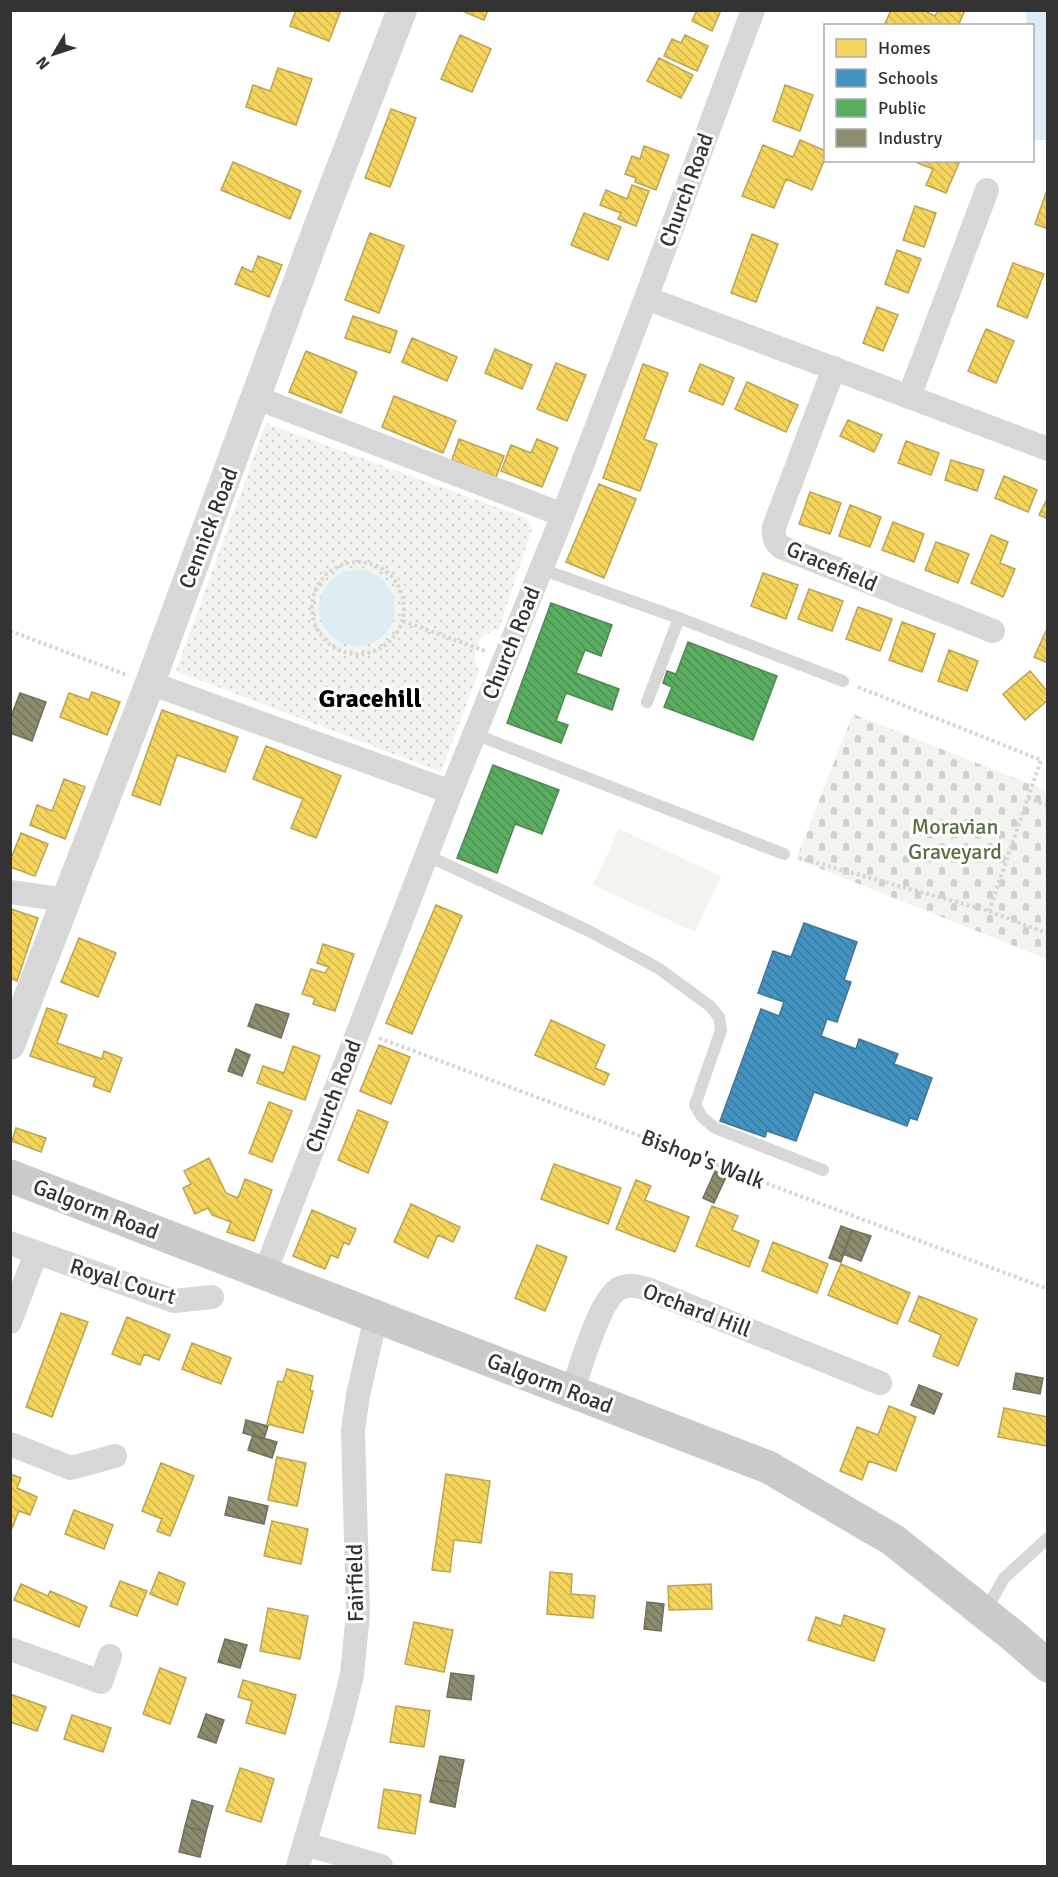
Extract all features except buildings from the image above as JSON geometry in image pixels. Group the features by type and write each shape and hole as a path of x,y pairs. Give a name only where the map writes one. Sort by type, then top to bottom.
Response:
{"main road":[{"name":"Galgorm Road","path":"10,1176 768,1467 893,1540 1047,1666"}],"street":[{"name":"Cennick Road","path":"10,1045 150,683 402,10"},
{"name":"Church Road","path":"264,1275 426,855 563,514 753,10"},
{"path":"909,397 987,190"},
{"path":"646,298 1047,449"},
{"name":"Gracefield","path":"834,368 774,527 774,537 777,543 781,548 993,631"},
{"path":"257,398 563,514"},
{"path":"150,683 451,792"},
{"path":"10,892 66,900"},
{"name":"Royal Court","path":"10,1242 174,1301 212,1298"},
{"path":"10,1322 36,1253"},
{"name":"Orchard Hill","path":"572,1392 601,1312 608,1299 618,1289 632,1285 880,1383"},
{"name":"Fairfield","path":"376,1317 358,1395 353,1430 358,1614 352,1675 302,1855 381,1866"},
{"path":"10,1444 71,1468 115,1456"},
{"path":"10,1649 101,1682 110,1656"}],"lane":[{"path":"541,569 679,618 843,681"},
{"path":"647,702 679,618"},
{"path":"474,734 784,854"},
{"path":"426,855 609,942 658,968 711,1006 719,1017 721,1030 695,1105 702,1118 715,1128 824,1170"},
{"path":"985,1613 1004,1578 1047,1538"}],"path":[{"path":"357,561 374,564 389,573 400,587 404,604 403,621 395,636 383,648 367,654 349,654 333,648 321,636 313,621 311,604 316,587 326,573 341,564 357,561"},
{"path":"403,621 505,658"},
{"path":"10,631 150,683"},
{"path":"843,681 1041,760 989,910"},
{"path":"1028,798 1047,806"},
{"path":"784,854 989,910 1047,934"},
{"name":"Bishop's Walk","path":"359,1030 1047,1289"}],"green space":[{"path":"266,423 526,518 532,529 499,629 485,635 477,645 475,657 479,671 441,772 176,671"},
{"name":"Moravian Graveyard","path":"853,714 1047,791 1047,959 796,859"},
{"path":"619,829 721,876 695,932 593,885"}],"shaded area":[{"path":"1026,10 1047,11 1047,140 1034,140 1034,24 1027,24"},
{"path":"357,570 372,573 384,581 392,593 395,608 392,623 384,635 372,643 357,646 342,643 330,635 322,623 319,608 322,593 330,581 342,573"}],"district":[{"name":"Gracehill","path":"370,699"}]}
